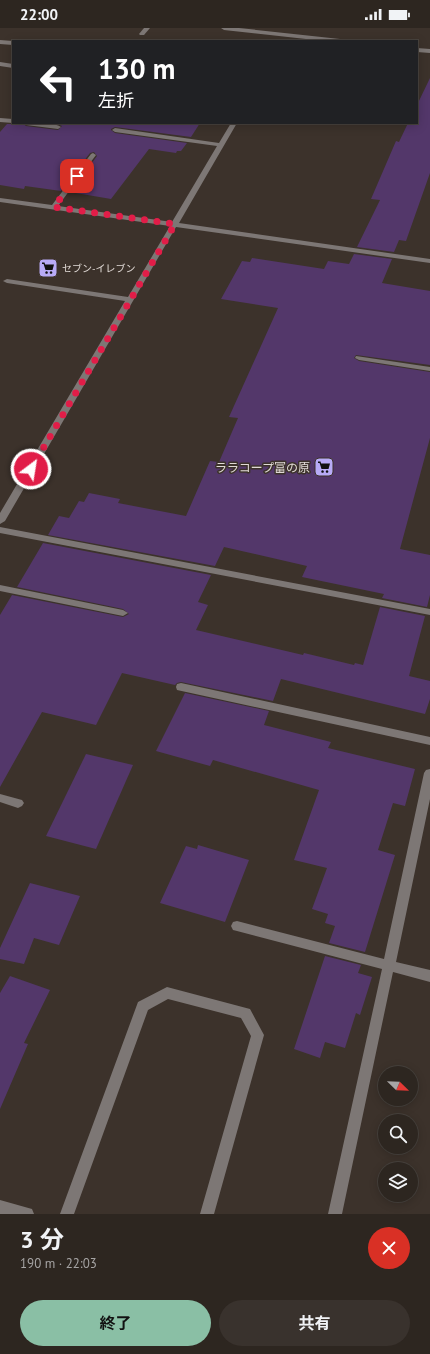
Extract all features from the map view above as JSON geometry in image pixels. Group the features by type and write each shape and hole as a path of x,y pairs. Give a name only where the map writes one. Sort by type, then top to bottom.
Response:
{"street":[{"path":"142,34 147,28"},
{"path":"224,28 331,40"},
{"path":"283,40 290,28"},
{"path":"0,42 12,43"},
{"path":"418,50 430,51"},
{"path":"0,64 12,66"},
{"path":"0,120 12,121"},
{"path":"34,124 58,127"},
{"path":"0,521 233,124"},
{"path":"115,130 221,146"},
{"path":"54,207 93,155"},
{"path":"0,200 430,261"},
{"path":"7,281 131,300"},
{"path":"359,358 430,369"},
{"path":"0,530 430,612"},
{"path":"0,588 123,613"},
{"path":"181,687 430,741"},
{"path":"335,1214 388,966 426,806 430,773"},
{"path":"0,798 18,803"},
{"path":"238,926 430,976"},
{"path":"67,1214 143,1006 167,993 245,1013 258,1035 207,1214"},
{"path":"0,1207 27,1214"}],"building":[{"path":"430,78 430,173 406,241 399,240 394,252 357,247 380,200 371,199 396,141 399,142 408,124 418,124 418,103"},
{"path":"7,124 23,124 26,126 58,130 62,126 57,124 199,124 191,137 115,127 111,129 115,133 187,143 181,151 177,151 176,153 149,149 111,199 70,192 97,156 94,152 90,153 61,191 25,186 24,189 0,185 0,132"},
{"path":"354,254 392,259 382,283 430,291 430,365 356,355 354,358 359,361 430,372 430,438 400,549 430,555 430,595 427,607 382,598 384,594 302,577 307,566 224,547 215,566 48,535 59,516 69,518 79,501 84,502 89,493 120,499 118,503 186,516 210,461 219,462 238,418 229,417 278,308 221,299 242,261 250,262 252,258 324,269 328,261 349,264"},
{"path":"43,543 211,575 198,602 208,605 196,630 303,655 304,653 354,665 355,663 363,665 380,607 425,616 409,676 430,681 430,699 425,714 281,679 273,701 181,682 175,685 122,673 96,725 42,712 0,787 0,615 12,595 123,617 129,614 123,609 17,587"},
{"path":"185,693 269,711 264,725 331,742 328,748 415,769 405,806 393,803 378,850 395,855 365,952 329,943 335,926 325,923 328,914 312,909 327,868 294,860 319,790 213,760 210,766 156,751"},
{"path":"86,754 133,765 96,849 46,836"},
{"path":"198,845 249,860 225,922 160,903 186,846 197,849"},
{"path":"30,883 80,896 59,945 34,938 24,964 0,959 0,948"},
{"path":"325,956 361,965 358,973 372,977 360,1015 356,1013 345,1048 325,1042 320,1058 294,1049"},
{"path":"10,976 50,990 24,1043 28,1044 0,1109 0,993"}],"place":[{"name":"セブン-イレブン","path":"48,268"},
{"name":"ララコープ富の原","path":"324,467"}],"route":[{"path":"31,469 175,224 54,207 77,176"}]}
